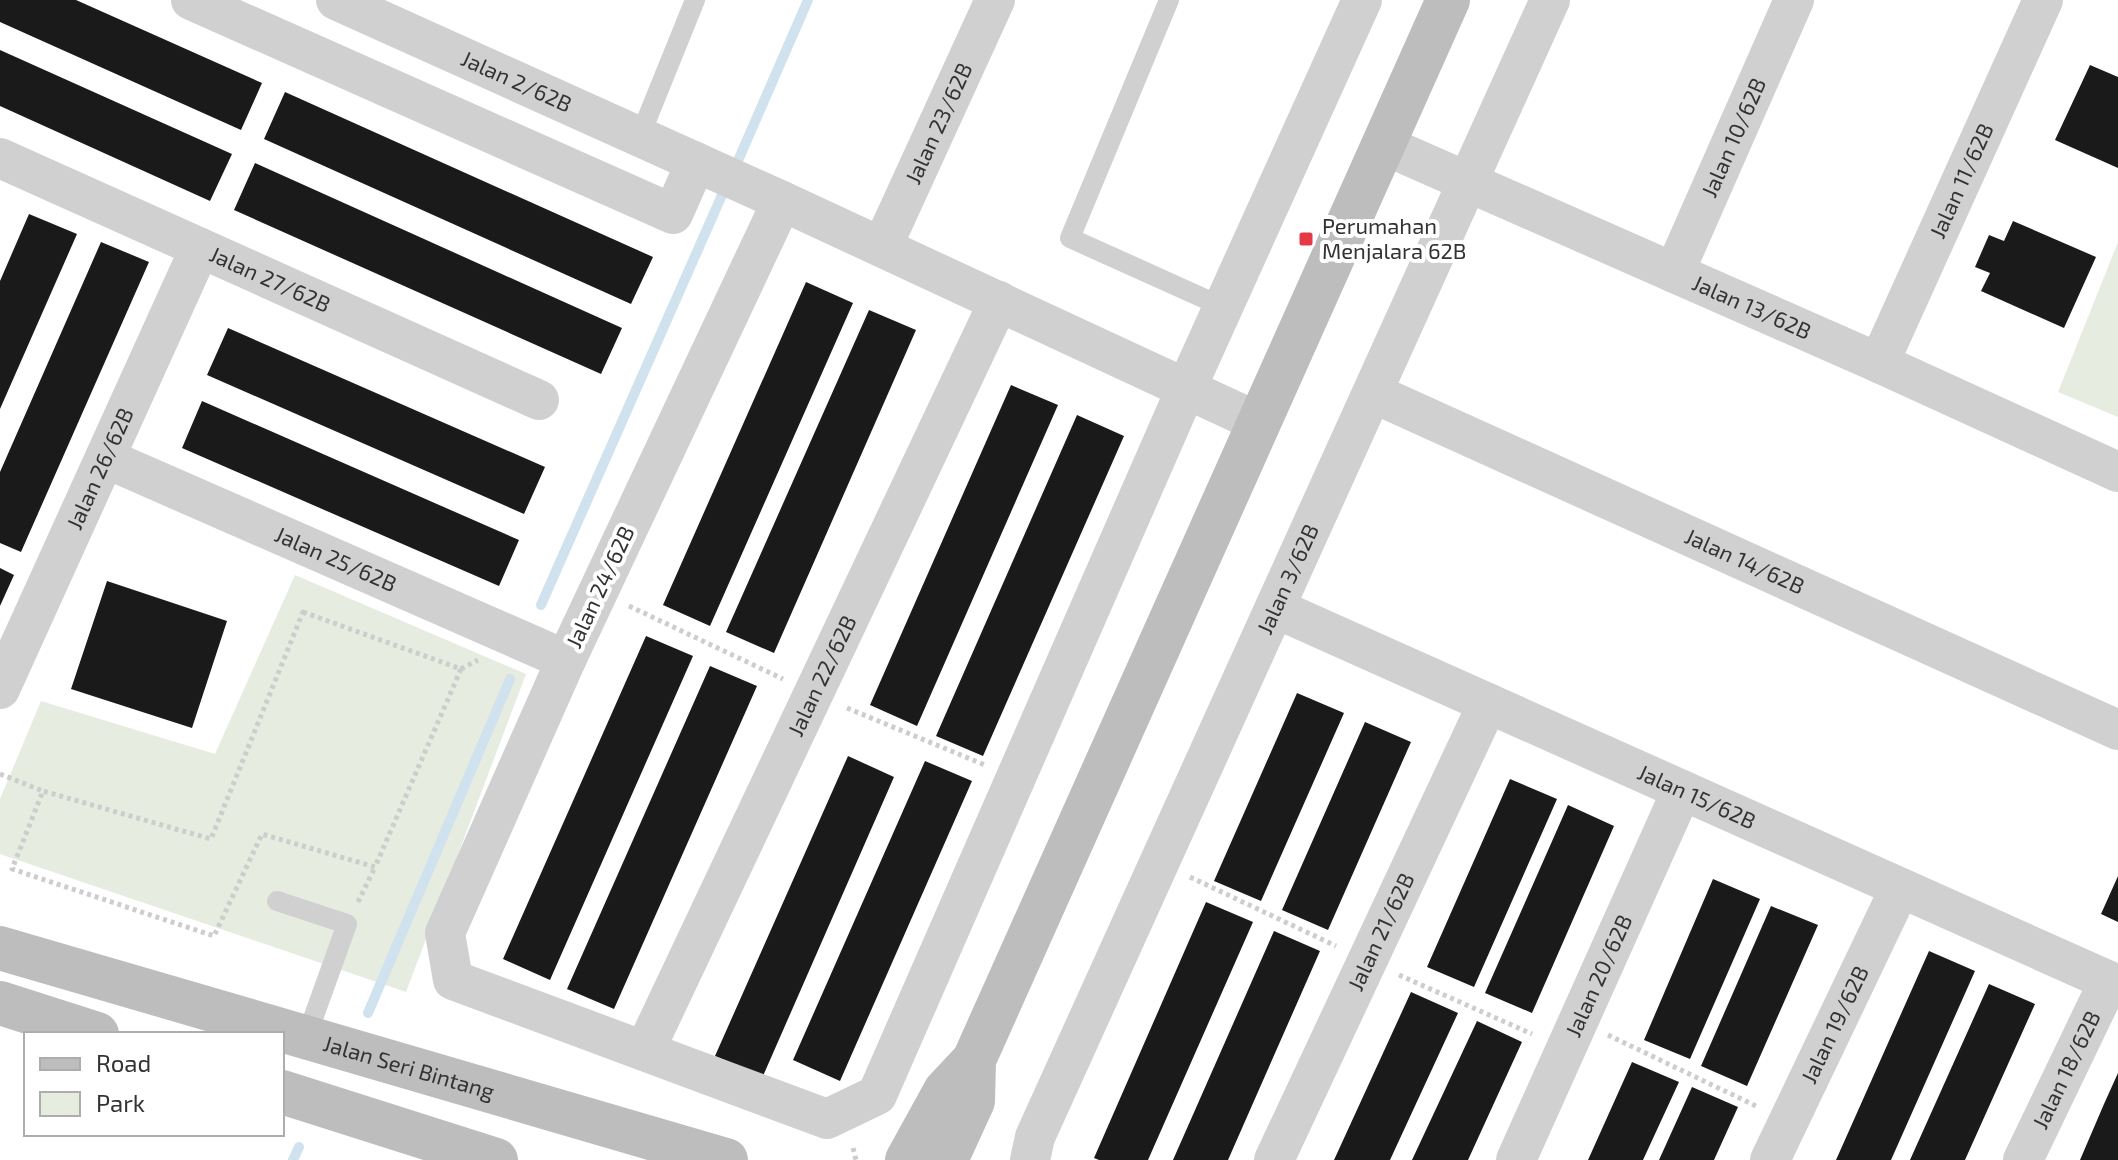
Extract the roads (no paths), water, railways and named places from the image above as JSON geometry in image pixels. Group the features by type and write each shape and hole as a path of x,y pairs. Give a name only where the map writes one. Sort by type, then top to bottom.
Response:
{"street":[{"path":"191,0 673,214 696,162"},
{"name":"Jalan 2/62B","path":"336,0 782,201 1260,423"},
{"name":"Jalan 23/62B","path":"882,247 995,0"},
{"path":"645,1050 827,1119 877,1095 1186,389 1362,0"},
{"path":"907,1160 945,1091 974,1060 1448,0"},
{"name":"Jalan 3/62B","path":"1030,1160 1035,1137 1550,0"},
{"name":"Jalan 10/62B","path":"1674,273 1794,0"},
{"name":"Jalan 11/62B","path":"1879,363 2043,0"},
{"name":"Jalan 13/62B","path":"1384,145 2118,472"},
{"name":"Jalan 27/62B","path":"0,158 539,400"},
{"name":"Jalan 24/62B","path":"645,1050 453,980 445,933 566,660 782,201"},
{"name":"Jalan 26/62B","path":"0,689 200,248"},
{"name":"Jalan 22/62B","path":"645,1050 999,301"},
{"name":"Jalan 14/62B","path":"1373,393 2118,730"},
{"name":"Jalan 25/62B","path":"105,458 566,660"},
{"name":"Jalan 15/62B","path":"1275,608 2114,983"},
{"name":"Jalan 21/62B","path":"1274,1160 1488,703"},
{"name":"Jalan 20/62B","path":"1516,1160 1682,790"},
{"name":"Jalan 19/62B","path":"1770,1160 1900,888"},
{"name":"Jalan Seri Bintang","path":"0,948 726,1160"},
{"name":"Jalan 18/62B","path":"2023,1160 2114,983"},
{"path":"0,1003 91,1032"},
{"path":"946,1160 973,1101 974,1060"},
{"path":"284,1093 496,1160"}],"lane":[{"path":"640,136 695,0"},
{"path":"1169,0 1070,238 1223,307"},
{"path":"277,901 347,924 306,1038"}],"waterway":[{"path":"733,172 808,0"},
{"path":"541,605 726,186"},
{"path":"368,1013 510,679"},
{"path":"293,1160 299,1147"}],"place":[{"name":"Perumahan Menjalara 62B","path":"1306,239"}]}
